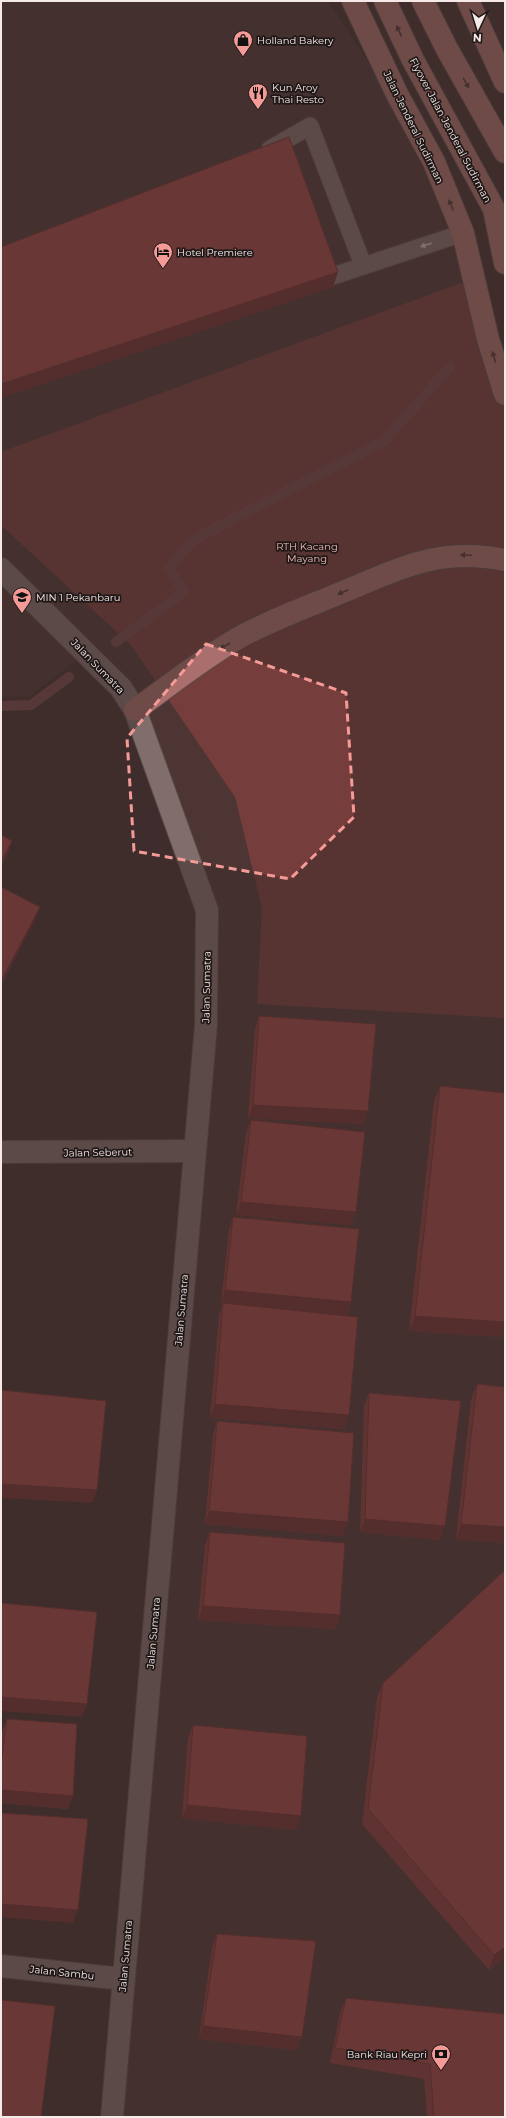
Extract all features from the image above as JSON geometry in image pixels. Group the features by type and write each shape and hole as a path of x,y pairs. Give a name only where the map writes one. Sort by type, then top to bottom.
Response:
{"main road":[{"name":"Jalan Jenderal Sudirman","path":"353,1 397,94 434,162 463,233 488,339 505,394"},
{"name":"Flyover Jalan Jenderal Sudirman","path":"385,1 413,60 494,209 505,263"},
{"path":"423,1 447,49 505,152"},
{"path":"468,1 505,82"},
{"path":"135,710 220,650 241,637 266,624 403,567 428,560 463,555 505,560"}],"street":[{"name":"Jalan Sumatra","path":"1,568 121,688 135,710 207,910 206,1025 112,2117"},
{"name":"Jalan Seberut","path":"1,1152 195,1151"},
{"name":"Jalan Sambu","path":"1,1966 123,1979"}],"lane":[{"path":"260,161 258,156 310,126 363,266"},
{"path":"302,283 363,266 463,233"}],"highlighted area":[{"path":"206,644 346,693 354,817 290,879 134,851 127,738"}],"shaded area":[{"path":"1,1 328,1 383,85 426,170 464,277 505,411 505,2117 115,2117 211,909 138,708 1,565"},
{"name":"MIN 1 Pekanbaru","path":"1,573 84,655 29,696 1,697"}],"green space":[{"name":"RTH Kacang Mayang","path":"464,282 505,398 505,1018 257,1004 262,908 235,797 131,645 1,525 1,452"}],"building":[{"name":"Hotel Premiere","path":"289,137 338,272 1,384 1,247"},
{"path":"1,835 12,841 1,862"},
{"path":"1,887 40,907 1,981"},
{"path":"259,1016 376,1024 368,1111 253,1105"},
{"path":"440,1086 505,1093 505,1322 415,1316"},
{"path":"251,1120 365,1132 356,1212 241,1202"},
{"path":"233,1217 359,1229 351,1302 225,1290"},
{"path":"223,1303 358,1317 349,1415 215,1404"},
{"path":"477,1384 505,1387 505,1527 461,1524"},
{"path":"1,1390 106,1401 97,1490 1,1484"},
{"path":"369,1393 461,1401 445,1526 365,1519"},
{"path":"217,1421 354,1433 348,1522 209,1511"},
{"path":"210,1532 345,1543 340,1615 203,1606"},
{"path":"505,1570 505,1947 494,1955 368,1809 383,1683"},
{"path":"1,1603 97,1612 87,1704 1,1697"},
{"path":"7,1719 77,1724 73,1796 1,1790 1,1764"},
{"path":"193,1725 307,1736 301,1816 187,1805"},
{"path":"1,1813 88,1819 78,1910 1,1904"},
{"path":"217,1934 316,1941 302,2037 203,2026"},
{"name":"Bank Riau Kepri","path":"346,1998 505,2014 505,2117 434,2117 430,2064 335,2048"},
{"path":"1,2000 55,2006 41,2117 1,2117"}],"waterway":[{"path":"116,642 184,592 169,568 195,539 384,441 450,367"},
{"path":"1,706 31,705 69,677"}],"place":[{"name":"Holland Bakery","path":"243,57"},
{"name":"Kun Aroy Thai Resto","path":"258,110"},
{"name":"Hotel Premiere","path":"163,269"},
{"name":"MIN 1 Pekanbaru","path":"22,614"},
{"name":"Bank Riau Kepri","path":"441,2071"}]}
